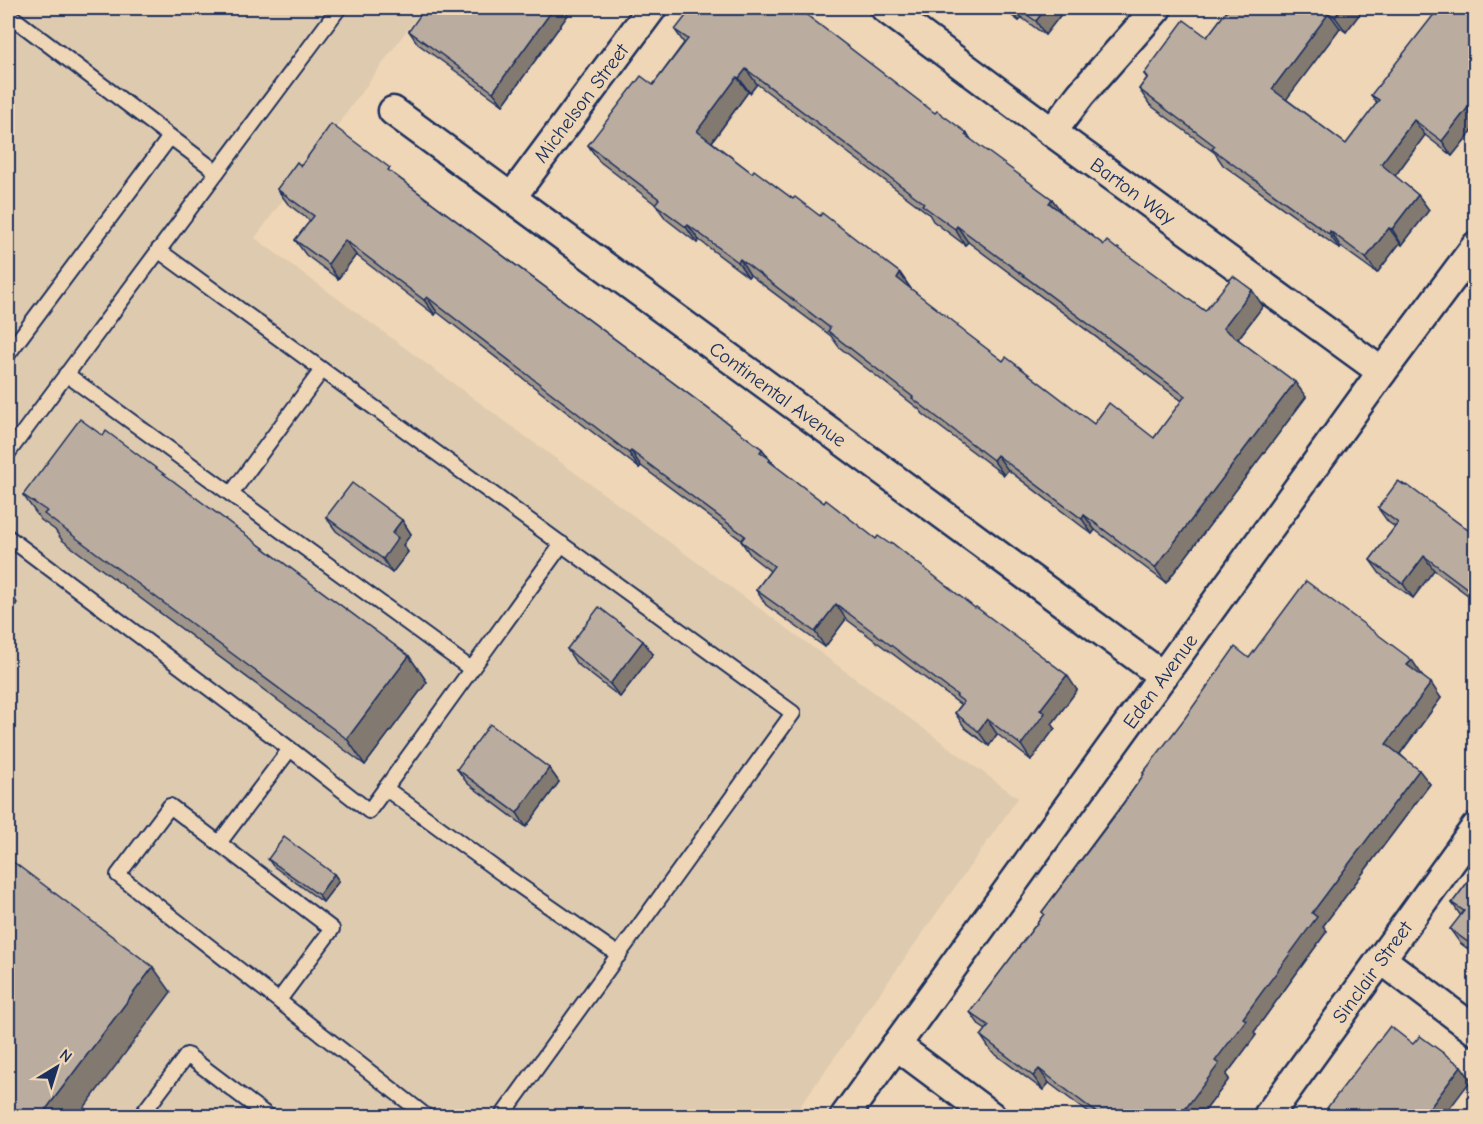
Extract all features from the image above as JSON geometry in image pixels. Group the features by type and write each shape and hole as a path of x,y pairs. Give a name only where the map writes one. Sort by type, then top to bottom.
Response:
{"street":[{"name":"Michelson Street","path":"511,198 652,8"},
{"name":"Barton Way","path":"885,8 1382,372"},
{"path":"1052,132 1088,86 1157,8"},
{"name":"Continental Avenue","path":"393,111 1164,676"},
{"name":"Eden Avenue","path":"845,1116 1382,372 1476,246"},
{"name":"Sinclair Street","path":"1268,1116 1476,826"},
{"path":"1381,959 1476,1031"},
{"path":"896,1045 991,1116"}],"lane":[{"path":"8,453 339,8"},
{"path":"8,14 217,172"},
{"path":"8,354 170,136"},
{"path":"158,250 793,713 502,1116"},
{"path":"231,494 322,370"},
{"path":"66,374 471,669"},
{"path":"8,537 369,811 562,544"},
{"path":"219,843 290,749"},
{"path":"385,788 619,955"},
{"path":"279,1000 332,929 170,806 118,875 426,1116"},
{"path":"141,1116 187,1055 268,1116"}],"shaded area":[{"path":"8,8 423,8 255,238 1018,798 793,1116 8,1116"}],"building":[{"path":"425,8 554,8 493,92 409,31"},
{"path":"692,8 789,8 798,14 800,10 935,113 937,111 967,133 965,135 1052,199 1049,203 1104,245 1107,241 1118,248 1205,311 1233,276 1252,290 1223,328 1295,382 1155,568 1084,515 1082,519 997,455 993,460 828,331 830,328 740,259 738,262 655,204 659,199 588,145 641,76 653,85 688,39 675,30","holes":["746,69 924,203 922,205 955,229 957,226 1185,396 1154,438 1109,403 1094,424 1006,357 1003,361 957,326 897,278 900,273 822,213 820,216 754,170 752,173 697,131 737,77 739,78"]},
{"path":"1017,8 1046,8 1036,21"},
{"path":"1229,8 1342,8 1335,17 1329,13 1272,89 1346,144 1379,100 1371,95 1439,8 1476,8 1476,97 1442,141 1414,120 1381,164 1418,195 1366,258 1212,149 1215,146 1139,89 1148,77 1144,74 1184,20 1207,37"},
{"path":"331,124 390,168 388,170 762,449 760,452 770,459 769,461 824,503 826,500 876,539 878,536 892,543 975,608 1067,675 1040,710 1045,713 1021,745 987,719 978,731 955,713 964,702 957,695 836,604 815,632 756,590 774,566 741,541 745,536 631,451 629,453 427,297 424,300 345,240 328,264 295,240 314,216 277,189 297,162 301,166"},
{"path":"80,419 103,436 106,431 409,656 347,739 44,514 47,511 23,495"},
{"path":"1398,481 1407,485 1476,536 1476,595 1424,556 1403,584 1370,560 1398,523 1378,508"},
{"path":"352,483 402,520 392,533 398,538 383,559 326,517"},
{"path":"1306,581 1412,660 1407,665 1431,683 1386,744 1419,770 1312,913 1317,917 1243,1018 1246,1020 1215,1061 1219,1064 1180,1116 1101,1116 1039,1069 1033,1076 981,1036 989,1026 970,1012 1044,914 1042,912 1116,814 1143,773 1235,647 1249,658"},
{"path":"599,607 643,641 610,684 567,649"},
{"path":"490,724 549,768 517,813 457,769"},
{"path":"284,837 334,874 319,895 268,859"},
{"path":"8,858 153,967 41,1116 8,1116"},
{"path":"1476,871 1476,948 1450,929 1464,911 1452,903"},
{"path":"1390,1026 1413,1044 1420,1036 1461,1066 1424,1116 1325,1116 1330,1110 1327,1108"},
{"path":"172,1109 181,1116 166,1116"}]}
